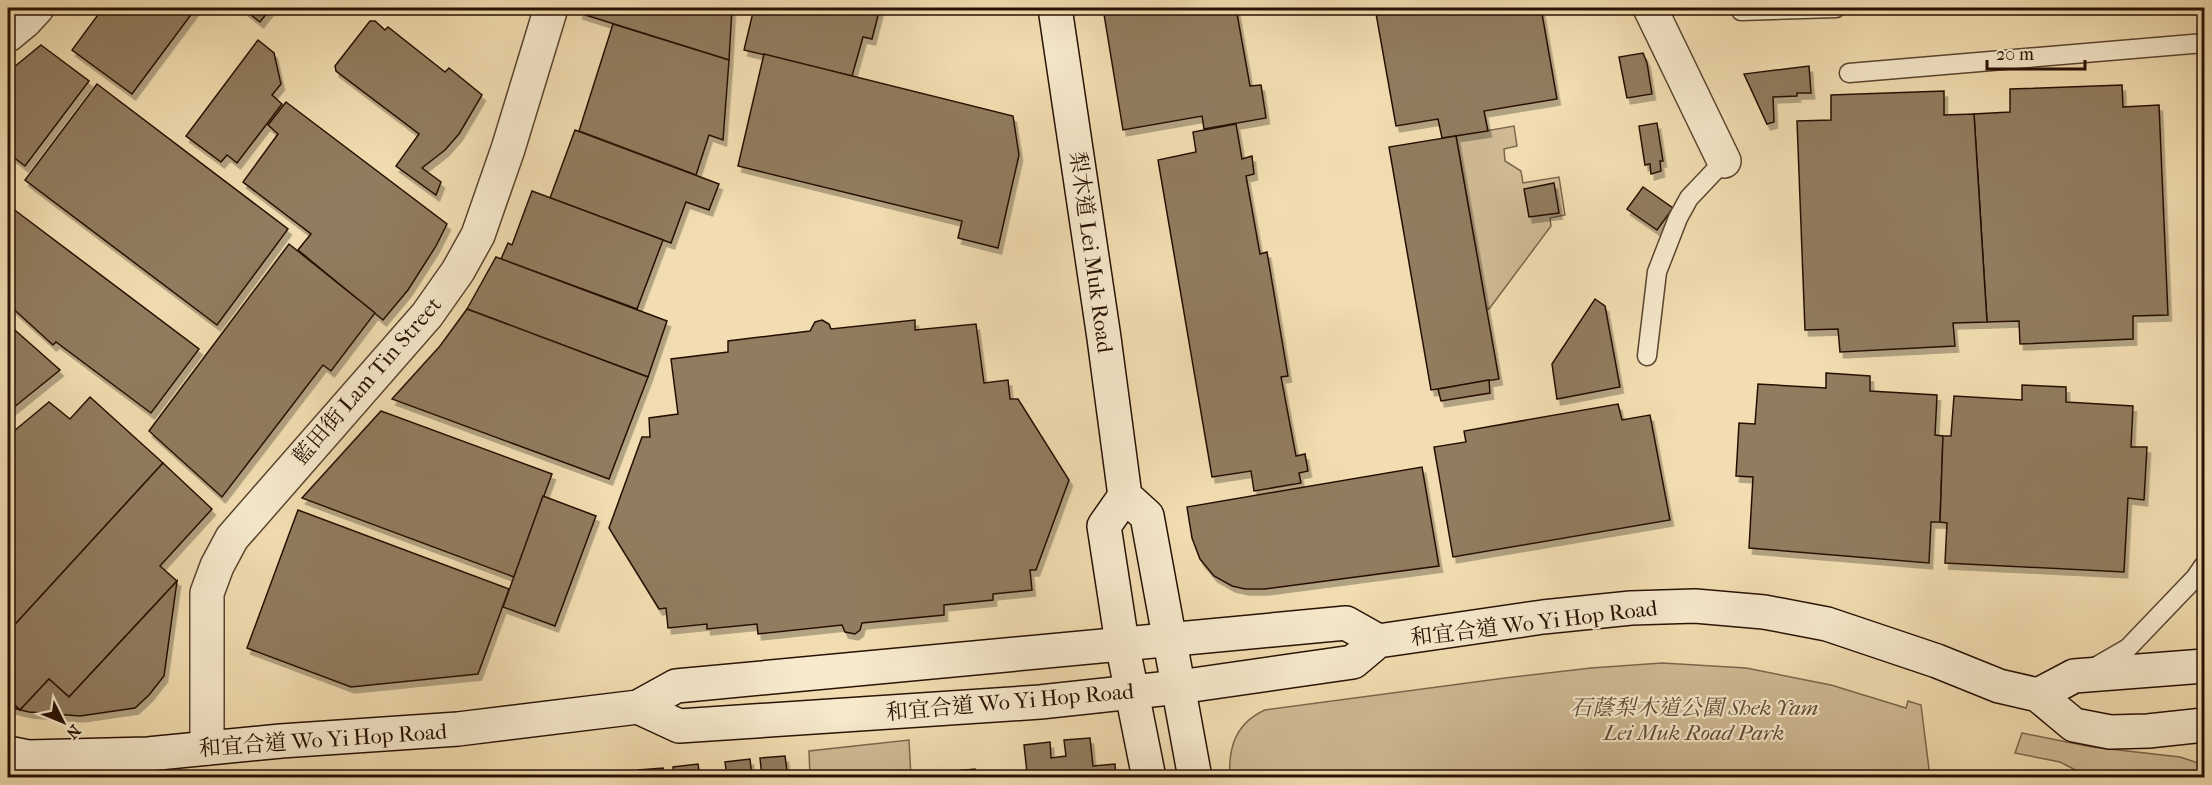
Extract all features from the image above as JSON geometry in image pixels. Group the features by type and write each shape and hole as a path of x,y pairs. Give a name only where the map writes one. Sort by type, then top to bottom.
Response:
{"main road":[{"path":"8,36 37,8"},
{"name":"藍田街 Lam Tin Street","path":"207,748 207,593 217,567 237,532 427,315 458,271 478,235 508,149 551,8"},
{"name":"梨木道 Lei Muk Road","path":"1055,8 1125,496"},
{"path":"1650,8 1724,161"},
{"path":"1149,777 1122,643 1104,526 1125,496 1147,516 1195,777"},
{"name":"和宜合道 Wo Yi Hop Road","path":"638,707 679,726 1040,702 1179,687 1353,662 1378,641 1543,617 1631,608 1695,606 1764,612 1827,624 1937,661 1999,686 2038,695 2074,725 2110,732 2205,725"},
{"name":"和宜合道 Wo Yi Hop Road","path":"8,753 28,757 136,754 458,729 638,707 676,686 1346,623 1378,641"},
{"path":"2038,695 2074,676 2205,666"}],"lane":[{"path":"1741,11 1836,8"},
{"path":"1849,73 2205,43"},
{"path":"1647,356 1657,272 1678,218 1689,198 1724,161"},
{"path":"2074,676 2106,662 2128,648 2205,565"}],"green space":[{"path":"1514,126 1517,146 1504,149 1505,161 1521,171 1523,183 1559,177 1565,215 1550,218 1551,226 1489,309 1486,308 1456,136"},
{"name":"石蔭梨木道公園 Shek Yam Lei Muk Road Park","path":"1662,663 1746,668 1831,685 1906,708 1908,701 1921,705 1929,769 1914,778 1230,777 1231,756 1236,737 1247,722 1265,710 1505,678"},
{"path":"2022,733 2092,747 2180,757 2204,765 2204,777 2089,777 2060,762 2015,753"},
{"path":"909,740 911,777 810,777 809,751"}],"building":[{"path":"103,8 196,8 132,94 72,50"},
{"path":"242,8 271,8 260,22"},
{"path":"580,8 732,8 729,60 579,13"},
{"path":"754,8 880,8 872,39 863,37 852,76 744,50"},
{"path":"1103,8 1236,8 1250,86 1261,85 1266,118 1204,129 1202,116 1123,130"},
{"path":"1375,8 1541,8 1557,99 1484,111 1488,131 1442,138 1438,119 1396,126"},
{"path":"370,21 375,21 385,30 388,27 445,72 449,68 482,95 459,134 445,150 422,168 441,182 436,195 396,166 419,134 336,71 335,66"},
{"path":"613,24 729,60 723,140 709,135 696,175 579,131"},
{"path":"258,40 274,53 281,84 272,95 282,104 237,163 227,155 221,162 186,136"},
{"path":"41,45 89,81 25,166 8,153 8,72"},
{"path":"1643,53 1652,94 1627,98 1619,57"},
{"path":"764,54 1013,116 1019,155 998,248 958,238 962,221 738,166"},
{"path":"1809,66 1811,93 1773,97 1774,122 1767,124 1744,74"},
{"path":"97,84 288,229 217,325 25,180"},
{"path":"2122,85 2123,107 2159,105 2168,315 2133,316 2133,339 2020,344 2019,321 1987,322 1974,114 2010,112 2010,89"},
{"path":"1944,91 1944,115 1974,114 1987,322 1953,323 1955,346 1840,352 1838,329 1805,330 1797,121 1831,120 1831,95"},
{"path":"286,102 447,224 408,290 383,320 298,250 311,234 243,182 278,134 268,125"},
{"path":"1657,123 1663,161 1660,161 1661,171 1651,174 1650,164 1645,165 1639,126"},
{"path":"1236,124 1242,159 1252,156 1254,174 1246,176 1260,254 1267,252 1288,376 1281,377 1296,456 1305,454 1308,471 1299,473 1301,483 1254,491 1251,471 1212,477 1158,160 1196,152 1193,132"},
{"path":"575,130 719,184 709,210 686,202 671,243 550,198"},
{"path":"1456,136 1499,379 1431,390 1389,147"},
{"path":"1554,183 1559,213 1529,217 1524,189"},
{"path":"1643,187 1673,208 1657,230 1627,209"},
{"path":"532,191 663,240 637,309 501,259 508,243 512,245"},
{"path":"8,205 199,349 151,413 56,342 53,345 8,304"},
{"path":"289,244 375,313 331,371 323,365 222,497 149,431"},
{"path":"496,257 667,321 648,377 467,309"},
{"path":"1595,299 1605,306 1620,387 1557,399 1552,364"},
{"path":"467,309 648,377 609,479 392,399 440,346"},
{"path":"822,320 829,324 831,329 915,320 915,330 976,324 984,383 1008,380 1010,399 1018,399 1069,480 1036,570 1030,570 1032,590 993,594 993,600 944,605 944,615 862,623 860,630 855,634 845,632 842,625 758,634 757,624 707,629 707,624 668,628 666,608 659,609 609,528 642,437 650,437 649,418 678,414 671,359 728,352 728,341 810,331 815,322"},
{"path":"8,324 60,370 8,412"},
{"path":"1826,373 1870,376 1870,391 1937,395 1935,435 1943,436 1940,522 1931,522 1929,563 1749,548 1753,477 1736,476 1739,423 1755,424 1758,384 1826,388"},
{"path":"1489,380 1490,393 1441,401 1438,389"},
{"path":"2022,385 2066,387 2066,402 2133,406 2131,447 2147,447 2144,500 2128,498 2124,572 1945,563 1947,523 1940,522 1943,436 1951,436 1954,396 2022,400"},
{"path":"90,397 163,463 8,632 8,436 49,402 70,419"},
{"path":"1618,404 1622,420 1650,415 1670,520 1453,557 1434,447 1466,442 1464,431"},
{"path":"381,411 552,474 514,577 302,498"},
{"path":"163,463 212,509 160,566 177,581 69,697 49,679 20,710 8,699 8,632"},
{"path":"1422,467 1439,566 1265,589 1245,589 1232,586 1214,576 1200,559 1192,538 1187,507"},
{"path":"543,496 596,516 555,626 503,607"},
{"path":"298,510 509,589 478,674 351,687 247,648"},
{"path":"177,581 164,676 135,708 80,716 20,710 49,679 69,697"},
{"path":"8,699 20,710 8,707"},
{"path":"1090,738 1093,766 1115,764 1116,778 1007,778 1006,775 1027,773 1024,745 1050,742 1051,758 1066,756 1064,740"},
{"path":"785,756 788,778 762,778 760,758"},
{"path":"750,759 752,778 720,778 727,777 725,762"},
{"path":"698,764 700,778 674,778 673,767"},
{"path":"663,768 664,778 638,778 638,770"},
{"path":"975,769 976,778 947,778 946,772"}]}
